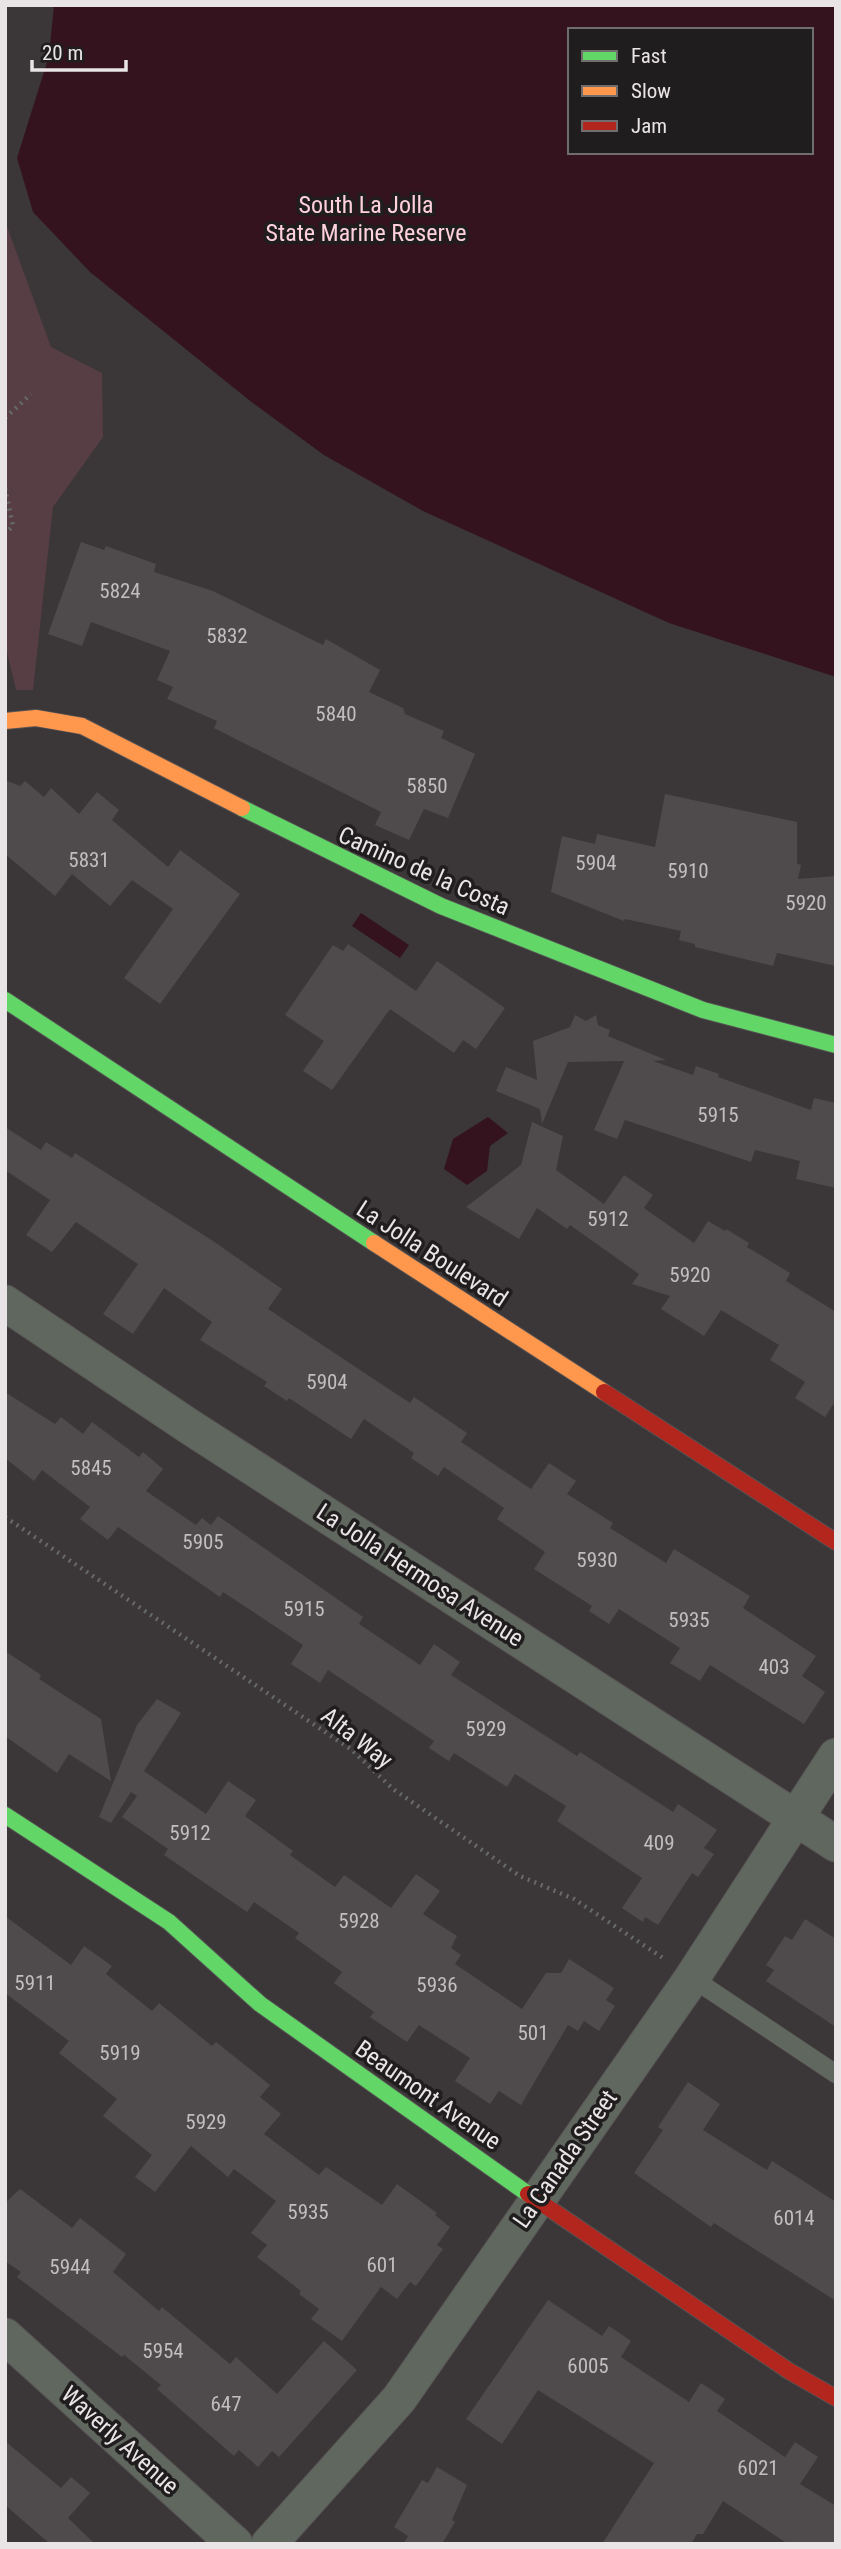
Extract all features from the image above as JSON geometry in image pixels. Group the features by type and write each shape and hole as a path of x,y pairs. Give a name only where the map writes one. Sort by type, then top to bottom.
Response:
{"street":[{"name":"Camino de la Costa","path":"5,721 36,719 82,726 299,838 441,906 703,1010 836,1045"},
{"name":"La Jolla Boulevard","path":"5,1000 359,1234 836,1542"},
{"name":"La Jolla Hermosa Avenue","path":"5,1303 201,1435 836,1843"},
{"name":"La Canada Street","path":"269,2544 399,2399 692,1978 836,1756"},
{"name":"Beaumont Avenue","path":"5,1815 169,1922 260,2004 537,2200 789,2371 836,2398"},
{"name":"Waverly Avenue","path":"5,2336 235,2544"}],"lane":[{"path":"692,1978 836,2074"}],"path":[{"path":"5,418 30,394"},
{"path":"5,488 13,526 5,534"},
{"name":"Alta Way","path":"5,1517 352,1751 393,1789 520,1876 575,1899 692,1978"}],"shaded area":[{"name":"South La Jolla State Marine Reserve","path":"54,5 836,5 836,677 669,623 423,511 324,455 249,400 90,272 33,212 17,158 49,56"},
{"path":"5,221 51,347 102,373 103,437 53,507 33,690 16,690 5,644"},
{"path":"361,913 409,945 400,958 352,926"},
{"path":"488,1117 508,1133 490,1146 487,1171 467,1185 444,1169 453,1139"}],"building":[{"path":"81,542 104,550 106,546 156,564 154,572 213,591 323,645 326,639 380,670 369,692 403,708 405,714 444,731 441,738 475,754 448,818 424,809 409,840 375,825 381,812 214,728 217,721 167,699 173,687 157,680 170,651 91,622 82,646 48,634"},
{"path":"5,780 20,786 25,781 44,797 51,788 79,814 97,792 119,810 112,820 168,867 180,850 240,894 160,1004 124,978 173,909 132,880 110,906 72,874 55,896 5,854"},
{"path":"665,794 797,822 797,864 801,865 798,879 836,876 836,966 777,953 773,966 695,947 695,944 679,940 681,931 625,919 624,921 551,892 562,836 595,844 597,834 655,847"},
{"path":"348,944 416,991 437,961 505,1008 476,1049 463,1040 454,1053 390,1009 332,1090 303,1071 324,1041 285,1015 333,945 343,951"},
{"path":"575,1015 586,1021 596,1015 598,1025 610,1030 608,1036 666,1060 653,1061 693,1075 696,1066 719,1074 718,1077 811,1110 814,1098 836,1103 836,1188 796,1179 800,1161 755,1150 751,1162 625,1120 617,1139 594,1130 624,1061 568,1062 542,1124 540,1109 496,1091 506,1067 537,1080 533,1041 570,1027"},
{"path":"532,1122 563,1136 556,1170 604,1204 624,1175 653,1195 644,1208 694,1243 708,1221 725,1231 726,1229 749,1243 747,1247 790,1273 786,1281 836,1312 836,1400 825,1417 795,1398 805,1382 770,1360 779,1345 721,1310 704,1336 661,1309 670,1296 632,1284 639,1274 570,1225 567,1229 537,1208 519,1239 466,1207 521,1165"},
{"path":"5,1127 41,1150 46,1142 72,1158 75,1153 213,1241 282,1289 268,1309 410,1403 414,1397 467,1433 461,1442 531,1489 549,1463 576,1481 567,1494 613,1523 610,1528 666,1563 674,1549 750,1596 743,1608 816,1656 802,1676 825,1692 804,1724 710,1665 700,1681 670,1663 680,1648 619,1609 609,1624 589,1611 592,1606 534,1569 545,1552 497,1519 504,1508 444,1467 438,1476 411,1458 414,1453 364,1419 351,1439 289,1398 287,1401 264,1386 267,1382 200,1340 212,1322 164,1288 133,1334 103,1314 138,1264 76,1222 52,1252 26,1235 50,1200 5,1170"},
{"path":"5,1392 55,1424 61,1417 83,1434 92,1422 139,1457 143,1452 163,1469 146,1491 196,1525 202,1518 211,1525 218,1516 363,1617 359,1624 420,1665 434,1644 460,1662 451,1675 577,1756 580,1752 673,1812 678,1804 717,1830 704,1848 714,1854 698,1877 692,1873 658,1925 645,1917 643,1922 622,1908 642,1878 557,1821 566,1806 515,1774 507,1787 454,1753 449,1761 429,1748 434,1741 328,1670 320,1683 291,1664 303,1645 223,1592 220,1597 118,1527 108,1540 80,1519 90,1507 42,1470 34,1481 5,1458"},
{"path":"5,1651 41,1675 39,1679 101,1719 111,1781 69,1754 57,1773 5,1736"},
{"path":"157,1699 181,1713 144,1771 206,1814 228,1781 256,1800 245,1816 293,1851 290,1855 335,1887 344,1875 391,1908 416,1874 440,1891 423,1914 457,1936 451,1948 461,1955 455,1964 522,2009 546,1973 561,1973 569,1959 614,1988 606,2000 615,2006 599,2031 584,2021 578,2031 568,2025 521,2105 499,2091 490,2104 455,2081 470,2058 419,2025 407,2042 370,2017 374,2012 334,1983 342,1972 295,1938 299,1933 254,1902 247,1912 164,1855 168,1849 122,1817 137,1796 131,1792 111,1823 99,1817 137,1725"},
{"path":"5,1916 71,1965 84,1946 112,1966 106,1974 152,2011 159,2003 212,2046 216,2042 270,2085 260,2097 281,2114 264,2134 319,2175 326,2167 382,2205 397,2184 437,2213 435,2215 450,2227 437,2245 443,2249 416,2286 410,2282 397,2299 381,2287 342,2341 311,2319 319,2309 299,2294 301,2291 257,2257 267,2245 251,2233 276,2201 234,2169 228,2177 191,2146 155,2192 135,2177 152,2155 103,2116 117,2099 59,2053 69,2041 5,1993"},
{"path":"805,1919 836,1939 836,2027 766,1981 774,1970 766,1965 785,1936 792,1940"},
{"path":"688,2082 720,2104 703,2130 767,2170 772,2161 836,2202 836,2301 714,2223 711,2227 634,2173 663,2130 658,2127"},
{"path":"20,2189 72,2228 80,2218 126,2254 113,2272 159,2311 162,2307 230,2364 236,2357 277,2394 324,2341 357,2370 279,2457 272,2451 258,2467 239,2450 234,2456 157,2389 161,2385 17,2277 21,2272 5,2261 5,2203"},
{"path":"548,2300 602,2336 609,2326 631,2341 621,2357 689,2402 701,2383 725,2399 717,2411 785,2457 795,2442 818,2457 800,2484 836,2506 836,2544 788,2544 723,2501 703,2534 697,2534 691,2544 602,2544 654,2463 538,2390 502,2444 466,2419"},
{"path":"5,2441 61,2488 71,2477 90,2493 68,2518 95,2544 50,2544 5,2505"},
{"path":"437,2467 467,2485 452,2520 455,2522 442,2544 403,2544 408,2536 394,2527 422,2480 428,2483"}],"traffic: fast":[{"path":"242,808 441,906 703,1010 836,1045"},
{"path":"5,1000 374,1243"},
{"path":"5,1815 169,1922 260,2004 528,2194"}],"traffic: slow":[{"path":"5,721 36,718 82,726 242,808"},
{"path":"374,1243 604,1392"}],"traffic: jam":[{"path":"604,1392 836,1542"},
{"path":"528,2194 789,2371 836,2398"}]}
